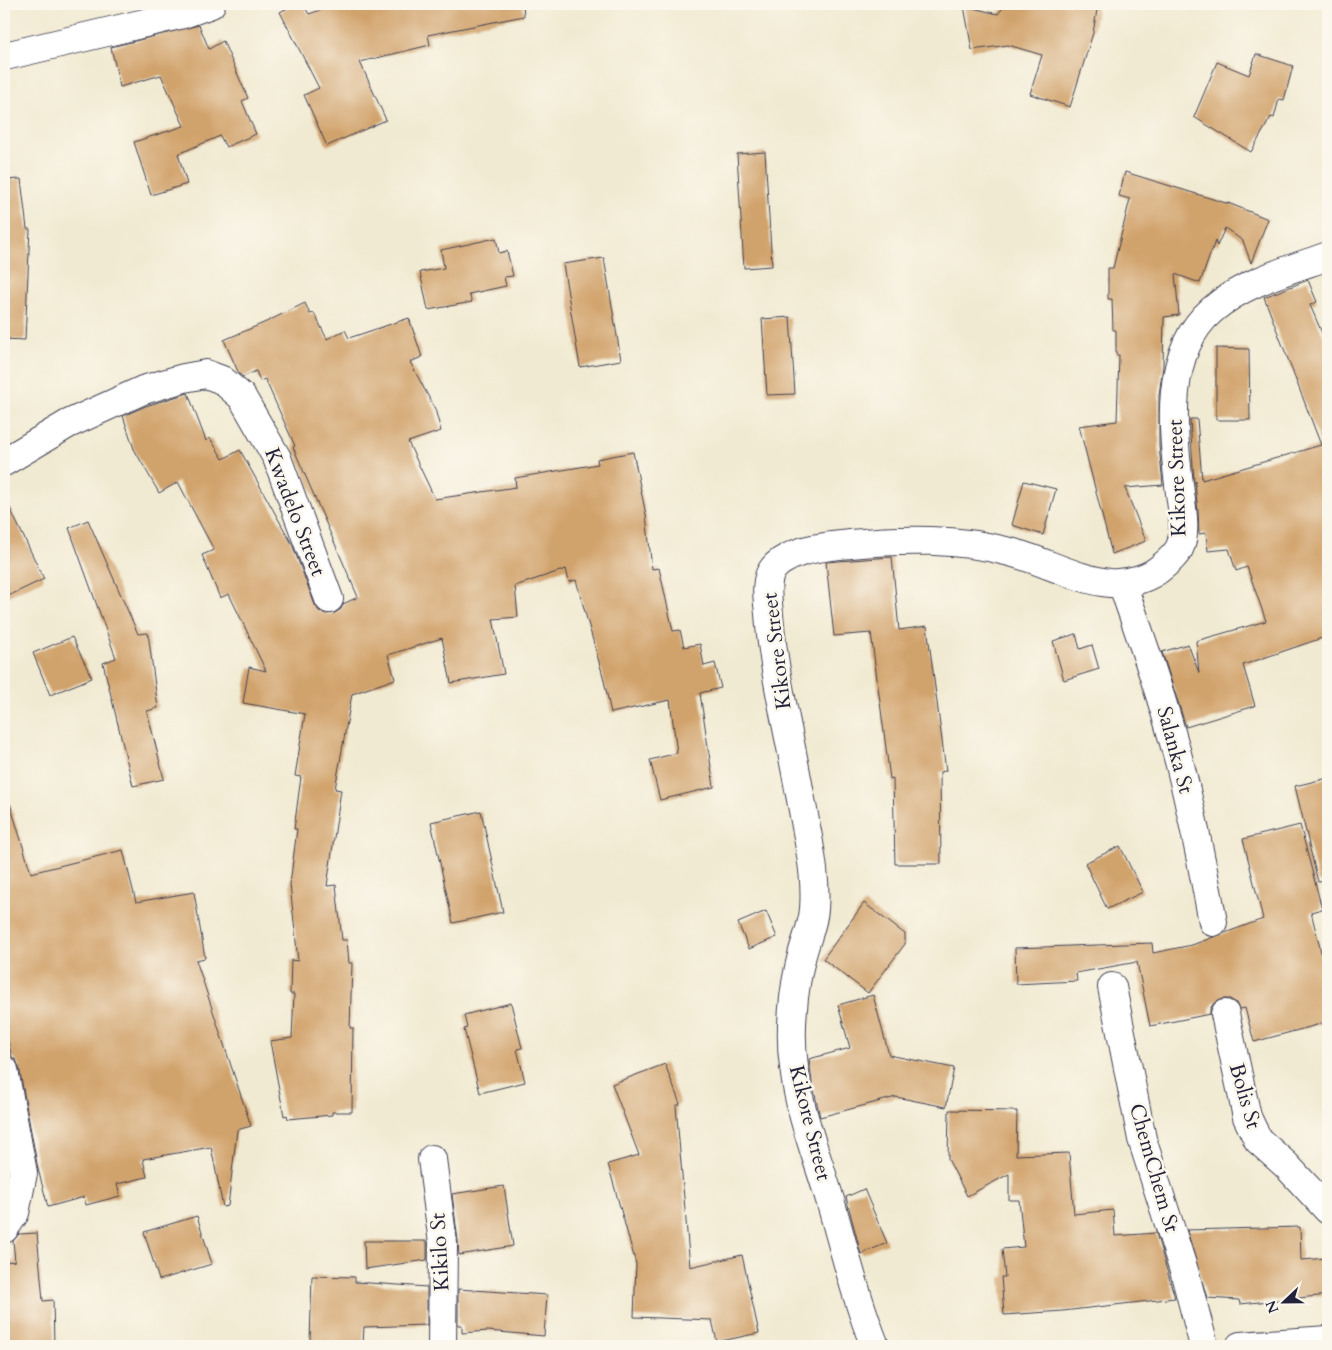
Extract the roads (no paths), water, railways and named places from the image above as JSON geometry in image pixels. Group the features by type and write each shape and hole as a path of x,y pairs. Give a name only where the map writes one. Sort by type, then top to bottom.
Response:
{"street":[{"path":"5,56 183,14 210,4"},
{"name":"Kikore Street","path":"874,1346 856,1293 816,1157 798,1092 793,1066 792,1022 794,1002 802,956 814,910 815,885 802,806 775,670 768,601 770,572 790,556 827,547 877,541 907,540 973,544 1011,552 1104,582 1122,583 1147,576 1161,569 1180,548 1183,531 1174,411 1180,360 1187,341 1198,324 1212,309 1246,287 1328,256"},
{"name":"Kwadelo Street","path":"4,462 68,424 143,390 184,378 206,374 222,380 242,396 277,458 329,599"},
{"name":"Salanka St","path":"1122,583 1149,659 1180,765 1213,922"},
{"name":"ChemChem St","path":"1112,987 1142,1139 1185,1274 1204,1346"},
{"name":"Bolis St","path":"1224,1014 1247,1117 1258,1140 1286,1165 1328,1210"},
{"path":"4,1070 23,1173 15,1213 4,1229"},
{"name":"Kikilo St","path":"432,1158 443,1242 442,1346"},
{"path":"1240,1346 1328,1340"}]}
